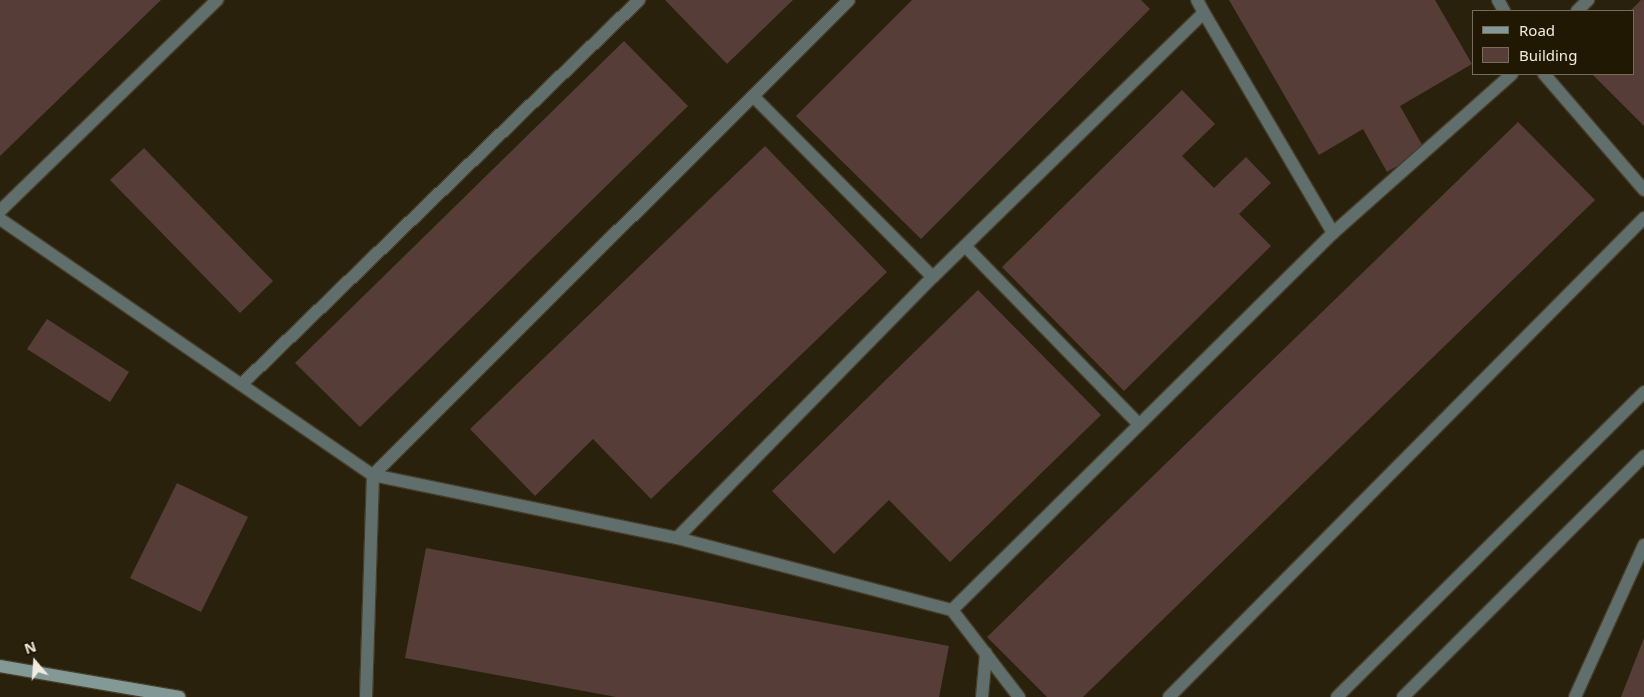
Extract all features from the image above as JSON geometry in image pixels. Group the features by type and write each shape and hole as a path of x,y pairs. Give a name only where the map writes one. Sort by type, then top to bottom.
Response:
{"street":[{"path":"0,211 217,0"},
{"path":"244,383 639,0"},
{"path":"366,697 373,475 849,0"},
{"path":"1197,0 1333,233"},
{"path":"1577,10 1588,0"},
{"path":"677,538 933,277 1204,13"},
{"path":"952,610 1333,233 1511,75"},
{"path":"1545,75 1644,190"},
{"path":"752,96 933,277"},
{"path":"1169,697 1644,218"},
{"path":"0,219 244,383 373,475 677,538 952,610 1019,697"},
{"path":"965,246 1138,424"},
{"path":"1337,697 1644,392"},
{"path":"1403,697 1644,456"},
{"path":"1575,697 1644,545"},
{"path":"982,697 986,653"},
{"path":"0,666 179,697"}],"building":[{"path":"0,0 161,0 0,156"},
{"path":"665,0 793,0 727,64"},
{"path":"912,0 1141,0 1150,9 921,239 796,116"},
{"path":"1229,0 1435,0 1472,64 1400,106 1425,150 1387,172 1363,129 1319,155"},
{"path":"1641,0 1644,0 1644,126 1593,75 1634,75 1634,10 1631,10"},
{"path":"624,41 688,106 360,427 295,363"},
{"path":"1182,90 1215,124 1182,156 1214,188 1246,157 1271,183 1239,214 1271,246 1124,391 1002,267"},
{"path":"1518,122 1595,200 1083,697 1047,697 987,637"},
{"path":"765,146 887,272 651,499 593,439 535,496 470,429"},
{"path":"144,148 273,281 240,313 110,180"},
{"path":"978,290 1101,415 950,562 889,500 834,554 772,491"},
{"path":"47,319 129,372 110,402 27,349"},
{"path":"177,483 248,517 201,612 130,578"},
{"path":"426,548 949,646 939,697 616,697 405,658"},
{"path":"1644,638 1644,697 1621,697"}]}
